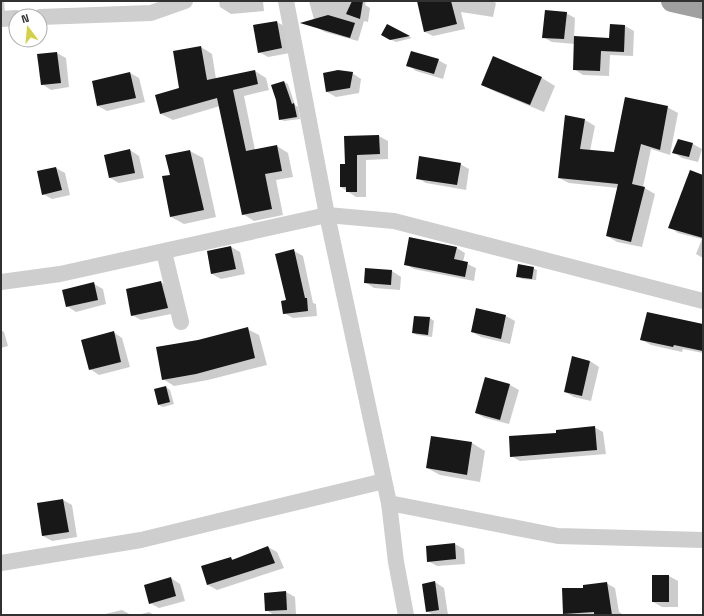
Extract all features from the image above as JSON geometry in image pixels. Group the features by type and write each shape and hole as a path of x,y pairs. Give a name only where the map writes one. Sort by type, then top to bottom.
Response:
{"highway":[{"path":"678,2 703,8"}],"street":[{"path":"48,17 151,13 185,1"},
{"path":"286,1 327,215 389,503 396,562 406,615"},
{"path":"1,282 60,274 327,215 394,221 703,301"},
{"path":"164,252 181,322"},
{"path":"1,563 141,540 384,481"},
{"path":"389,503 558,536 703,540"}],"building":[{"path":"352,1 363,1 360,19 346,14"},
{"path":"417,1 451,1 457,24 424,32"},
{"path":"545,10 567,12 564,39 542,38"},
{"path":"328,15 355,23 350,38 300,23"},
{"path":"277,21 282,48 258,53 253,25"},
{"path":"387,24 410,36 390,40 381,35"},
{"path":"610,24 625,25 624,52 601,51 600,71 573,70 574,36 609,38"},
{"path":"201,46 207,80 255,70 258,84 233,90 246,151 277,145 282,171 265,174 272,209 242,215 217,98 160,114 155,95 179,88 173,51"},
{"path":"411,51 439,59 434,74 406,66"},
{"path":"57,52 61,83 41,85 37,54"},
{"path":"493,56 542,77 530,105 481,85"},
{"path":"338,70 353,72 350,88 326,92 323,73"},
{"path":"130,72 136,98 97,106 92,81"},
{"path":"284,81 292,104 294,103 297,117 279,120 276,100 271,85"},
{"path":"625,97 668,106 660,150 641,144 632,184 645,187 631,242 606,236 618,184 558,178 565,115 585,119 580,149 614,152"},
{"path":"379,135 380,154 357,155 357,192 346,192 346,187 340,187 340,164 345,164 344,136"},
{"path":"678,139 693,143 689,157 672,153"},
{"path":"130,149 135,173 109,178 104,155"},
{"path":"190,150 204,210 170,217 162,176 170,175 165,155"},
{"path":"419,156 461,163 457,185 416,179"},
{"path":"56,167 62,190 42,195 37,171"},
{"path":"690,170 703,175 703,238 668,228"},
{"path":"409,237 457,247 454,259 468,262 465,277 404,265"},
{"path":"231,246 236,269 211,274 207,251"},
{"path":"294,249 305,298 307,298 308,311 283,314 281,301 286,300 275,254"},
{"path":"518,264 534,267 532,279 516,277"},
{"path":"365,268 392,270 391,285 364,283"},
{"path":"161,281 168,308 131,316 126,289"},
{"path":"94,282 98,300 66,307 62,290"},
{"path":"476,308 506,315 501,339 471,332"},
{"path":"647,312 703,324 703,351 674,345 673,347 640,340"},
{"path":"414,316 430,317 428,335 412,333"},
{"path":"248,327 255,358 196,374 162,380 156,347 198,340"},
{"path":"114,331 121,362 89,370 81,340"},
{"path":"572,356 590,361 582,396 564,392"},
{"path":"485,377 510,384 500,420 475,413"},
{"path":"166,386 170,402 158,405 154,389"},
{"path":"595,426 597,450 510,457 509,436 556,433 556,430"},
{"path":"431,436 472,442 467,475 426,468"},
{"path":"63,499 69,532 42,536 37,503"},
{"path":"455,543 456,559 427,562 426,546"},
{"path":"268,546 275,563 207,585 201,566 231,557 232,560"},
{"path":"652,575 669,575 669,602 652,602"},
{"path":"171,577 176,596 149,604 144,585"},
{"path":"435,581 439,610 426,612 422,584"},
{"path":"607,582 612,615 594,615 594,612 563,614 562,588 583,588 583,585"},
{"path":"286,591 287,610 265,611 264,593"}]}
